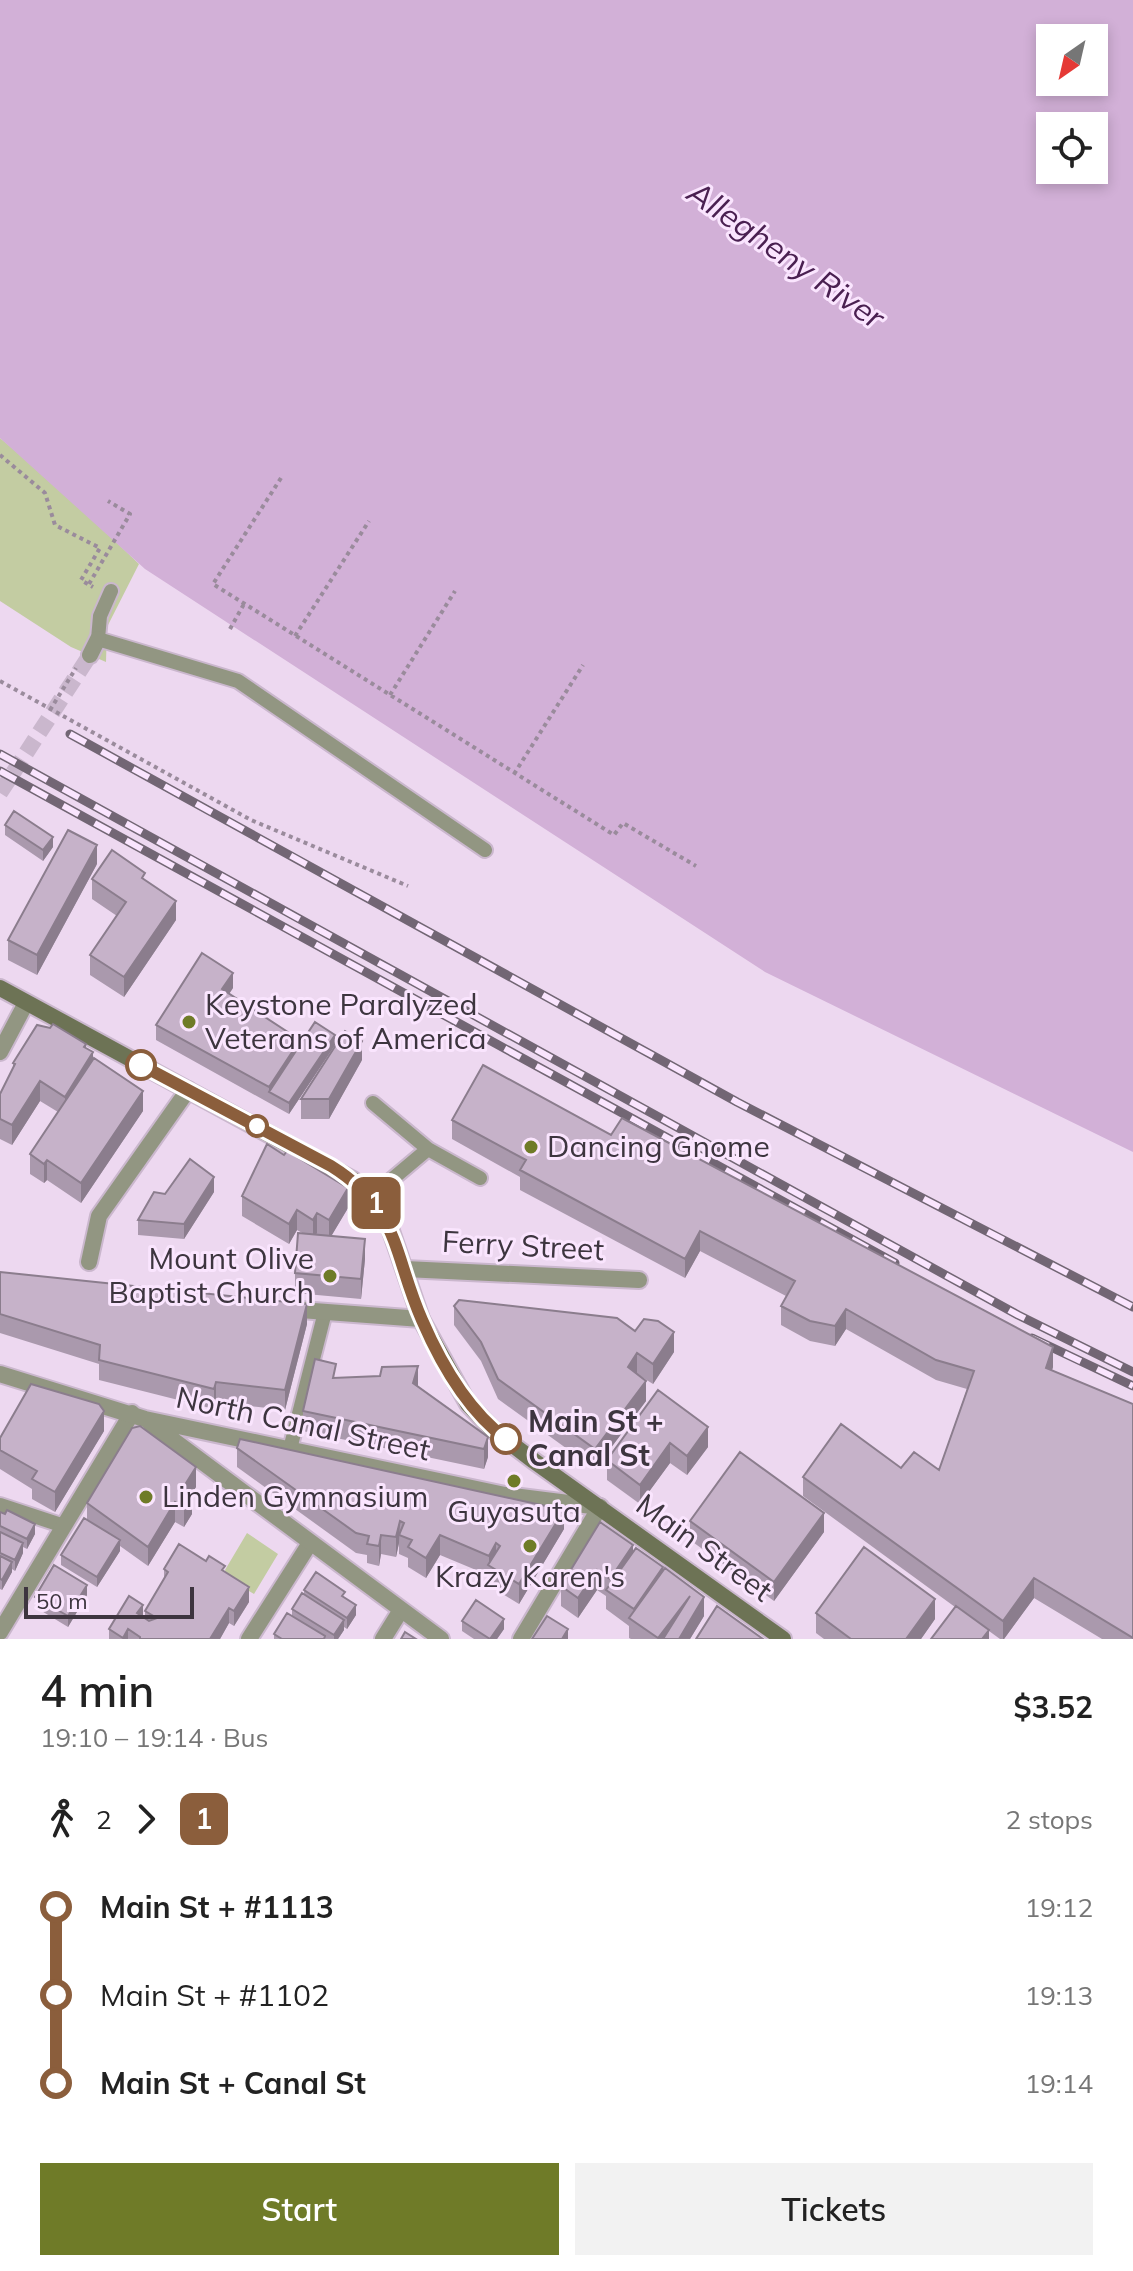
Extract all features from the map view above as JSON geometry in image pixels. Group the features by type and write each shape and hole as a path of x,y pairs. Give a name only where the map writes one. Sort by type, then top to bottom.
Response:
{"main road":[{"name":"Main Street","path":"0,988 331,1166 371,1197 390,1228 421,1319 468,1404 493,1430 783,1639"}],"street":[{"path":"86,657 98,639"},
{"path":"0,1052 26,1003"},
{"path":"89,1262 99,1216 188,1090"},
{"name":"Ferry Street","path":"405,1269 639,1280"},
{"path":"274,1307 421,1319"},
{"name":"North Canal Street","path":"0,1374 138,1416 505,1495 600,1507"},
{"path":"0,1632 64,1526 138,1416 441,1639"},
{"path":"521,1639 600,1507"},
{"path":"249,1639 310,1543"},
{"path":"713,1617 725,1597"},
{"path":"383,1639 401,1610"}],"lane":[{"path":"110,594 100,616 98,639 238,681 485,850"},
{"path":"373,1103 428,1149 480,1178"},
{"path":"371,1197 428,1149"},
{"path":"290,1449 325,1312"},
{"path":"0,1505 64,1526"}],"path":[{"path":"0,455 45,493 55,525 100,548 81,580 110,594"},
{"path":"281,478 213,584 614,835 623,823 696,866"},
{"path":"89,584 130,514 108,501"},
{"path":"295,636 369,521"},
{"path":"390,695 455,591"},
{"path":"230,629 244,604"},
{"path":"50,710 86,657"},
{"path":"514,774 583,665"},
{"path":"0,681 251,820 408,886"}],"green space":[{"path":"0,438 62,490 139,564 107,627 106,662 71,647 0,601"},
{"path":"247,1533 278,1554 254,1594 227,1578 225,1570"}],"water":[{"name":"Allegheny River","path":"0,0 1133,0 1133,1152 765,972 145,569 0,438"}],"building":[{"path":"14,811 53,837 43,850 5,825"},
{"path":"68,830 97,845 37,955 8,940"},
{"path":"112,850 145,873 142,878 176,901 124,977 90,955 126,902 92,879"},
{"path":"202,953 233,973 222,989 300,1040 269,1087 156,1025"},
{"path":"315,1022 335,1035 289,1103 269,1092"},
{"path":"53,1024 86,1044 84,1047 93,1052 65,1097 40,1081 12,1125 0,1119 0,1094 13,1063 37,1025 50,1028"},
{"path":"345,1031 362,1041 329,1099 301,1099"},
{"path":"94,1058 143,1091 81,1183 47,1160 44,1164 30,1154"},
{"path":"483,1065 611,1135 622,1118 1053,1347 1046,1368 1133,1404 1133,1638 1034,1578 1003,1621 803,1477 841,1424 901,1468 914,1452 939,1470 974,1371 936,1360 846,1309 835,1326 810,1321 781,1306 795,1281 700,1231 685,1259 520,1170 526,1160 452,1120"},
{"path":"267,1144 284,1155 287,1151 348,1188 329,1220 317,1213 313,1220 297,1210 289,1224 242,1196"},
{"path":"190,1159 214,1177 184,1224 138,1220 154,1192 165,1194"},
{"path":"298,1233 365,1239 361,1279 295,1273"},
{"path":"0,1272 307,1304 285,1390 216,1382 214,1389 99,1360 100,1345 0,1314"},
{"path":"459,1300 617,1318 635,1331 644,1319 658,1321 674,1332 653,1364 637,1353 628,1367 646,1381 595,1449 498,1379 481,1342 454,1306"},
{"path":"315,1359 336,1364 333,1378 380,1376 382,1367 418,1366 413,1383 488,1437 484,1449 303,1411"},
{"path":"31,1384 99,1404 104,1411 55,1492 32,1479 37,1471 0,1450 0,1438"},
{"path":"658,1390 708,1427 687,1456 670,1443 640,1485 607,1460"},
{"name":"Linden Gymnasium","path":"140,1426 196,1467 183,1488 192,1494 184,1508 175,1502 148,1547 87,1503 132,1428"},
{"path":"240,1439 564,1510 519,1584 488,1565 500,1546 496,1543 489,1556 440,1535 426,1558 408,1547 412,1540 399,1535 404,1523 400,1521 396,1537 381,1535 379,1546 367,1544 369,1536 356,1533 237,1448"},
{"path":"740,1452 824,1513 774,1582 690,1521"},
{"path":"7,1510 35,1524 27,1539 0,1526 0,1512 5,1514"},
{"path":"84,1518 120,1540 97,1577 61,1555"},
{"path":"600,1522 633,1545 610,1579 597,1570 578,1598 561,1586"},
{"path":"0,1532 23,1543 15,1560 0,1553"},
{"path":"179,1544 206,1561 209,1556 225,1566 222,1570 249,1587 234,1611 229,1608 210,1639 140,1639 128,1629 123,1638 109,1629 129,1596 143,1605 137,1613 149,1621 157,1618 145,1611 168,1572 164,1569"},
{"path":"864,1547 935,1599 906,1639 851,1639 816,1613"},
{"path":"636,1548 663,1567 634,1609 606,1590"},
{"path":"0,1556 12,1562 2,1580 0,1579"},
{"path":"54,1565 87,1585 68,1616 35,1597"},
{"path":"665,1568 704,1597 679,1639 663,1639 690,1596 658,1638 629,1618"},
{"path":"316,1572 345,1592 342,1596 356,1605 347,1618 304,1590"},
{"path":"302,1593 344,1620 334,1635 292,1609"},
{"path":"476,1600 504,1619 490,1639 462,1621"},
{"path":"717,1606 763,1639 696,1639"},
{"path":"956,1606 989,1630 982,1639 931,1639"},
{"path":"287,1613 325,1636 324,1639 282,1639 274,1634"},
{"path":"547,1616 568,1629 562,1639 532,1639"},
{"path":"405,1632 416,1639 401,1639"}],"tunnel":[{"path":"0,793 90,655"}],"railway":[{"path":"70,734 737,1102 1133,1307"},
{"path":"0,754 1018,1315 1133,1372"},
{"path":"0,771 895,1263"},
{"path":"1032,1338 1133,1386"}],"bus line":[{"name":"1","path":"141,1065 331,1166 353,1180 376,1202 390,1228 421,1319 440,1354 468,1404 506,1439"}],"place":[{"name":"Keystone Paralyzed Veterans of America","path":"189,1022"},
{"name":"Dancing Gnome","path":"531,1147"},
{"name":"Mount Olive Baptist Church","path":"330,1276"},
{"name":"Main St + Canal St","path":"506,1439"},
{"name":"Guyasuta","path":"514,1481"},
{"name":"Linden Gymnasium","path":"146,1497"},
{"name":"Krazy Karen's","path":"530,1546"}]}
